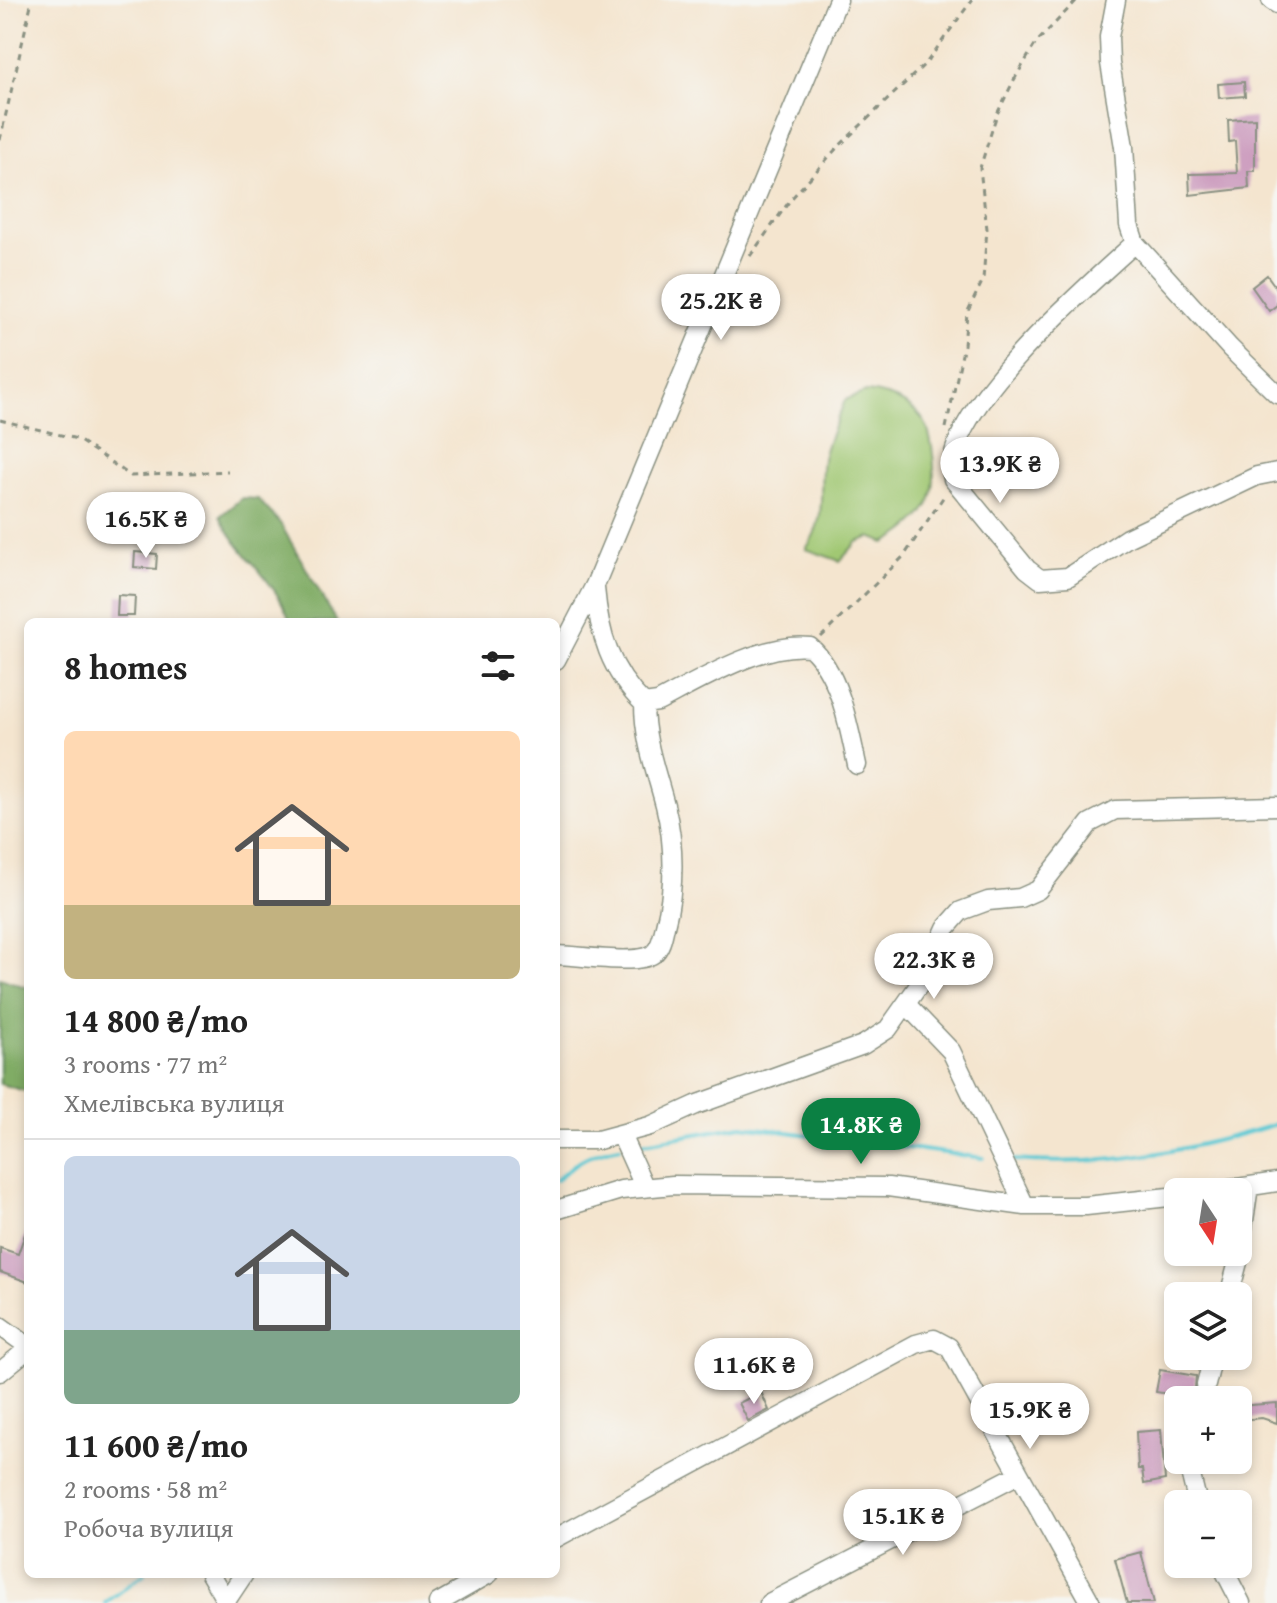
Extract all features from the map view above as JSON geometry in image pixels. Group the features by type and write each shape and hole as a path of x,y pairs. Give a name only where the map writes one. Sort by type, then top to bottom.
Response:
{"street":[{"path":"560,652 595,585 838,0"},
{"path":"1116,0 1109,37 1110,63 1124,147 1129,225 1135,243 1220,337 1277,394"},
{"path":"1271,0 1277,4"},
{"path":"1135,243 1018,353 972,416 954,448 949,463 953,479 1027,569 1040,579 1056,580 1068,577 1127,538 1257,476 1277,472"},
{"path":"560,955 639,959 653,954 661,943 670,908 673,857 666,808 646,738 644,704 627,687 612,663 598,623 595,585"},
{"path":"644,704 658,702 751,658 796,645 810,647 827,668 842,705 857,765"},
{"path":"560,1140 623,1138 863,1045 888,1029 922,981 946,928 961,911 988,901 1020,898 1038,890 1090,823 1115,810 1277,806"},
{"path":"906,1004 951,1051 1025,1206"},
{"path":"623,1138 635,1159 644,1186"},
{"path":"1252,1186 1277,1182"},
{"path":"560,1209 644,1186 888,1187 1025,1206 1086,1206 1164,1198"},
{"path":"0,1326 24,1345"},
{"path":"560,1536 916,1344 934,1339 949,1347 1091,1603"},
{"path":"0,1372 24,1351"},
{"path":"1206,1385 1210,1370"},
{"path":"769,1603 1019,1474"},
{"path":"212,1578 226,1602 241,1578"},
{"path":"438,1603 482,1578"},
{"path":"1228,1578 1241,1603"}],"path":[{"path":"0,140 32,0"},
{"path":"745,261 791,199 836,149 927,62 972,0"},
{"path":"946,430 964,345 967,313 983,280 987,229 980,168 997,114 1036,43 1077,0"},
{"path":"0,420 77,439 131,476 228,471"},
{"path":"810,647 904,556 953,479"}],"green space":[{"path":"866,392 896,399 921,417 930,435 934,462 933,488 927,507 908,528 885,543 871,537 857,542 840,561 806,549 820,516 823,459 830,437 845,400"},
{"path":"242,498 258,499 280,523 335,618 288,618 277,594 220,516"},
{"path":"0,978 24,987 24,1091 0,1084"}],"building":[{"path":"1244,82 1245,96 1219,98 1218,84"},
{"path":"1255,118 1255,171 1248,171 1249,188 1190,195 1189,174 1237,173 1235,141 1229,142 1228,120"},
{"path":"1267,275 1277,289 1277,305 1269,311 1252,287"},
{"path":"135,552 157,554 156,569 134,567"},
{"path":"118,595 135,596 134,616 117,616"},
{"path":"24,1237 24,1281 0,1272 0,1248 18,1254"},
{"path":"1160,1370 1196,1376 1195,1386 1164,1386 1164,1393 1156,1392"},
{"path":"761,1392 769,1410 748,1421 739,1403"},
{"path":"1277,1403 1277,1423 1262,1418 1252,1419 1252,1405"},
{"path":"1161,1430 1165,1480 1144,1484 1142,1469 1138,1469 1136,1432"},
{"path":"1141,1552 1154,1603 1127,1603 1115,1559"}],"waterway":[{"path":"1011,1160 1082,1161 1146,1155 1178,1150 1277,1124"},
{"path":"633,1145 742,1126 983,1158"},
{"path":"560,1177 585,1158 620,1147"},
{"path":"105,1603 139,1578"}]}
